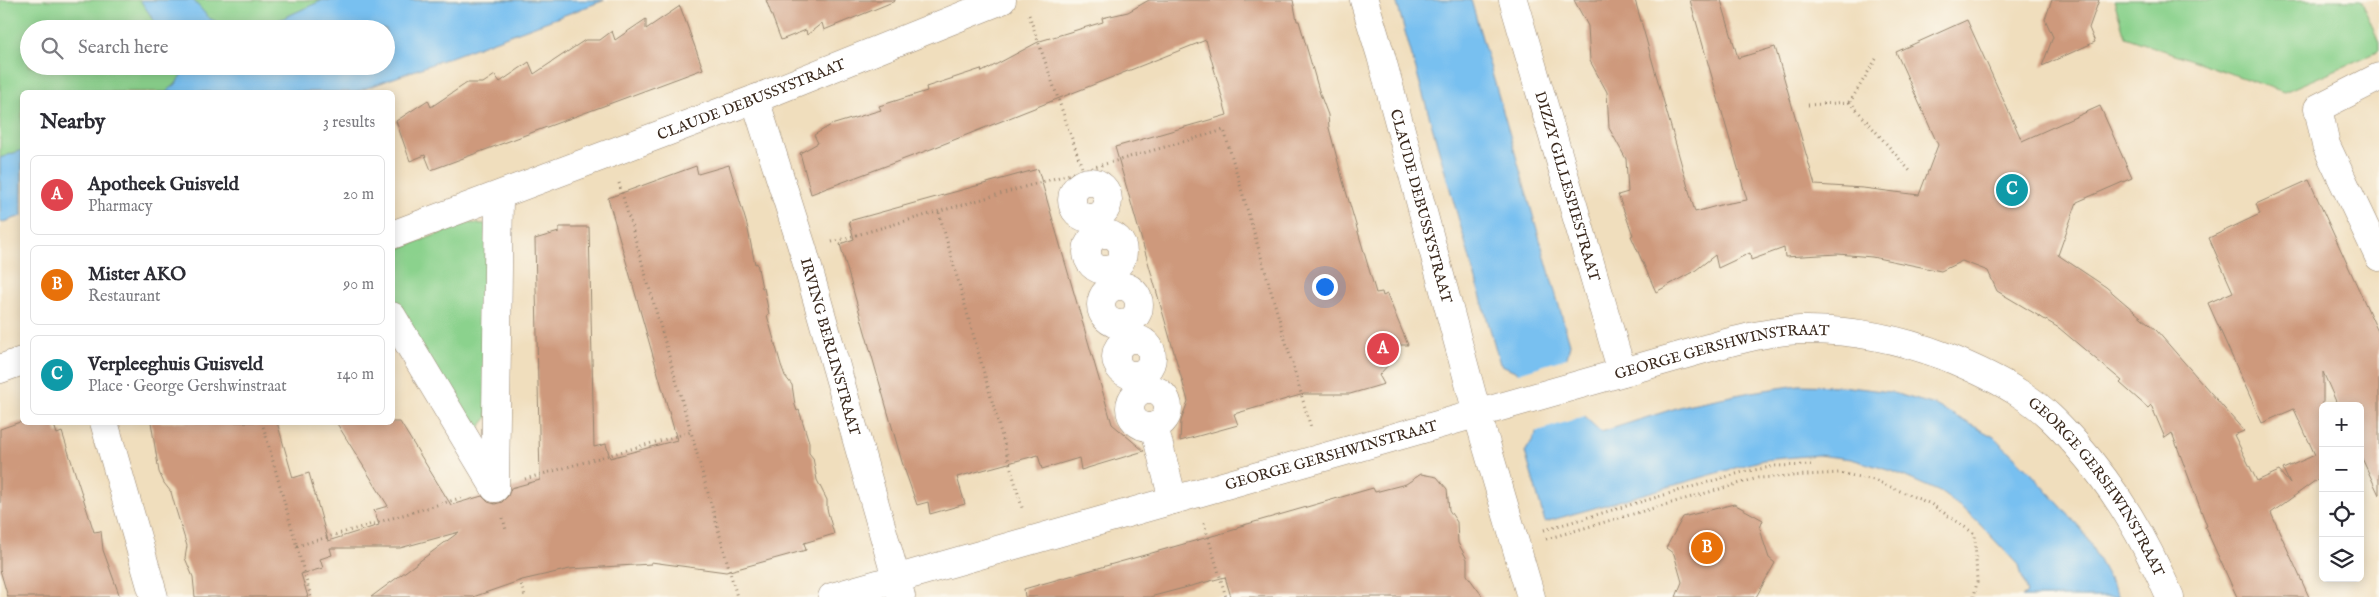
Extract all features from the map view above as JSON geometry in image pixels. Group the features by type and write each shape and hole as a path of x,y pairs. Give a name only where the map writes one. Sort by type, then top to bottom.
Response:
{"street":[{"name":"CLAUDE DEBUSSYSTRAAT","path":"395,234 755,99 1002,0"},
{"name":"CLAUDE DEBUSSYSTRAAT","path":"1364,0 1381,56 1477,413 1531,597"},
{"name":"DIZZY GILLESPIESTRAAT","path":"1513,0 1622,372"},
{"path":"2379,78 2318,108 2326,145 2379,257"},
{"name":"IRVING BERLINSTRAAT","path":"755,99 802,250 898,588"},
{"path":"1085,177 1102,186 1108,197 1107,208 1098,217 1096,226 1117,238 1123,250 1122,260 1112,279 1132,291 1138,302 1137,313 1127,331 1134,338 1146,343 1152,354 1151,365 1140,383 1156,390 1168,405 1168,412 1163,421 1154,426 1184,497"},
{"path":"495,488 499,196"},
{"path":"395,321 495,488"},
{"name":"GEORGE GERSHWINSTRAAT","path":"832,597 898,588 1032,542 1477,413 1753,336 1799,330 1852,331 1896,339 1969,366 2024,396 2054,419 2087,456 2123,504 2142,535 2170,597"},
{"path":"0,368 20,362"},
{"path":"105,425 154,597"}],"path":[{"path":"1027,9 1085,177"},
{"path":"1850,102 1876,59"},
{"path":"1808,105 1850,102"},
{"path":"1850,102 1910,171"},
{"path":"802,250 939,213 1085,177 1224,130 1320,458"},
{"path":"610,153 737,597"},
{"path":"939,213 1032,542"},
{"path":"263,425 311,597"},
{"path":"297,546 691,432"},
{"path":"1539,522 1541,531 1743,472 1776,466 1811,464"},
{"path":"1517,547 1758,478 1839,473 1874,480 1931,504 1975,534 1977,582 1974,597"},
{"path":"1184,497 1226,597"},
{"path":"520,580 525,597"}],"green space":[{"path":"0,0 562,0 395,28 395,20 20,20 20,75 350,75 308,90 20,90 20,193 0,200"},
{"path":"2114,0 2361,0 2379,42 2379,51 2284,92 2125,37"},
{"path":"468,223 486,224 487,418 479,428 464,423 395,308 395,250"}],"water":[{"path":"140,0 193,0 213,20 154,20"},
{"path":"323,0 605,0 361,90 168,90 176,84 181,75 395,75 395,20 279,20"},
{"path":"1396,0 1471,0 1570,344 1567,358 1586,418 1601,432 1686,405 1799,385 1842,386 1890,392 1935,405 1994,437 2030,472 2083,531 2119,597 2022,597 2027,593 2019,566 1970,514 1940,492 1892,471 1851,459 1817,455 1763,460 1545,522 1525,452 1536,434 1517,372 1500,364"},
{"path":"20,151 20,217 0,223 0,158"}],"pier":[{"path":"1570,357 1588,415 1535,432 1524,452 1533,434 1515,374"}],"building":[{"path":"766,0 895,1 824,30 822,23 807,35 806,30 781,40"},
{"path":"1149,0 1293,0 1297,21 1299,21 1328,115 1329,128 1343,181 1376,293 1382,292 1383,296 1387,294 1408,345 1396,345 1391,362 1379,375 1384,384 1350,394 1304,394 1234,414 1238,425 1180,441 1181,421 1188,401 1115,147 1227,115 1206,40 931,149 811,194 800,153 818,143 814,135 831,125 881,110 879,106 927,91 926,87 981,69 982,72 1040,41 1103,22 1102,18 1128,12"},
{"path":"1574,0 1635,0 1695,212 1747,200 1690,0 1721,0 1738,58 1775,47 1815,185 1863,188 1919,195 1938,145 1896,52 1967,20 2022,141 2100,106 2132,178 2077,202 2058,255 2106,287 2156,330 2244,431 2234,435 2257,481 2279,471 2290,484 2283,469 2315,455 2294,409 2262,423 2208,303 2233,292 2209,238 2260,214 2256,204 2309,180 2379,334 2379,495 2364,463 2364,402 2336,402 2323,372 2323,402 2319,402 2319,478 2271,513 2309,597 2237,597 2205,527 2207,526 2172,433 2165,438 2151,405 2148,408 2120,383 2122,381 2059,328 1997,291 1988,271 1962,261 1941,271 1872,257 1838,254 1785,257 1784,248 1751,260 1750,253 1718,268 1715,255 1696,270 1656,292 1631,236 1633,235 1618,195 1628,192 1626,159 1609,128 1607,92 1590,61 1588,26"},
{"path":"2052,0 2099,0 2089,28 2095,42 2042,66 2053,37 2045,19"},
{"path":"680,6 703,69 431,170 425,155 410,161 396,121 428,100 431,107 467,83 483,83 495,75 500,82 529,62 534,74 585,40 600,40 612,31 615,40 646,19 646,29"},
{"path":"729,165 747,225 755,264 757,263 762,288 764,288 769,314 767,315 781,365 785,376 792,385 795,405 797,411 799,410 809,442 809,453 813,458 817,480 827,500 827,509 834,534 804,543 806,550 726,572 651,562 651,564 570,569 522,580 473,597 371,597 459,532 400,548 330,548 332,555 320,559 323,568 301,574 308,597 195,597 193,577 185,558 187,546 171,492 159,472 151,425 278,425 293,478 309,473 328,541 379,525 374,510 388,506 338,425 395,425 395,422 400,422 451,505 482,496 488,502 495,504 502,502 508,496 511,488 540,480 535,239 559,232 559,227 589,227 594,447 606,444 610,458 677,440 608,198 696,166 698,174"},
{"path":"1038,169 1112,424 1144,451 1081,470 1079,458 1042,469 1038,455 957,477 965,504 930,514 928,502 917,505 902,462 840,244 854,239 849,221"},
{"path":"20,422 20,425 54,425 57,434 62,432 94,532 101,531 103,550 120,597 8,597 0,570 0,429"},
{"path":"1421,474 1437,477 1447,489 1449,510 1457,522 1458,543 1467,559 1467,575 1483,597 1231,597 1225,577 1150,597 1025,597 1024,589 1237,529 1237,527 1373,488 1375,492 1406,484"},
{"path":"1734,504 1763,520 1760,528 1764,543 1769,558 1775,563 1756,597 1676,597 1682,582 1674,554 1666,548 1683,517"}],"place":[{"name":"Verpleeghuis Guisveld","path":"2012,190"},
{"name":"Apotheek Guisveld","path":"1383,349"},
{"name":"Mister AKO","path":"1707,548"}]}
